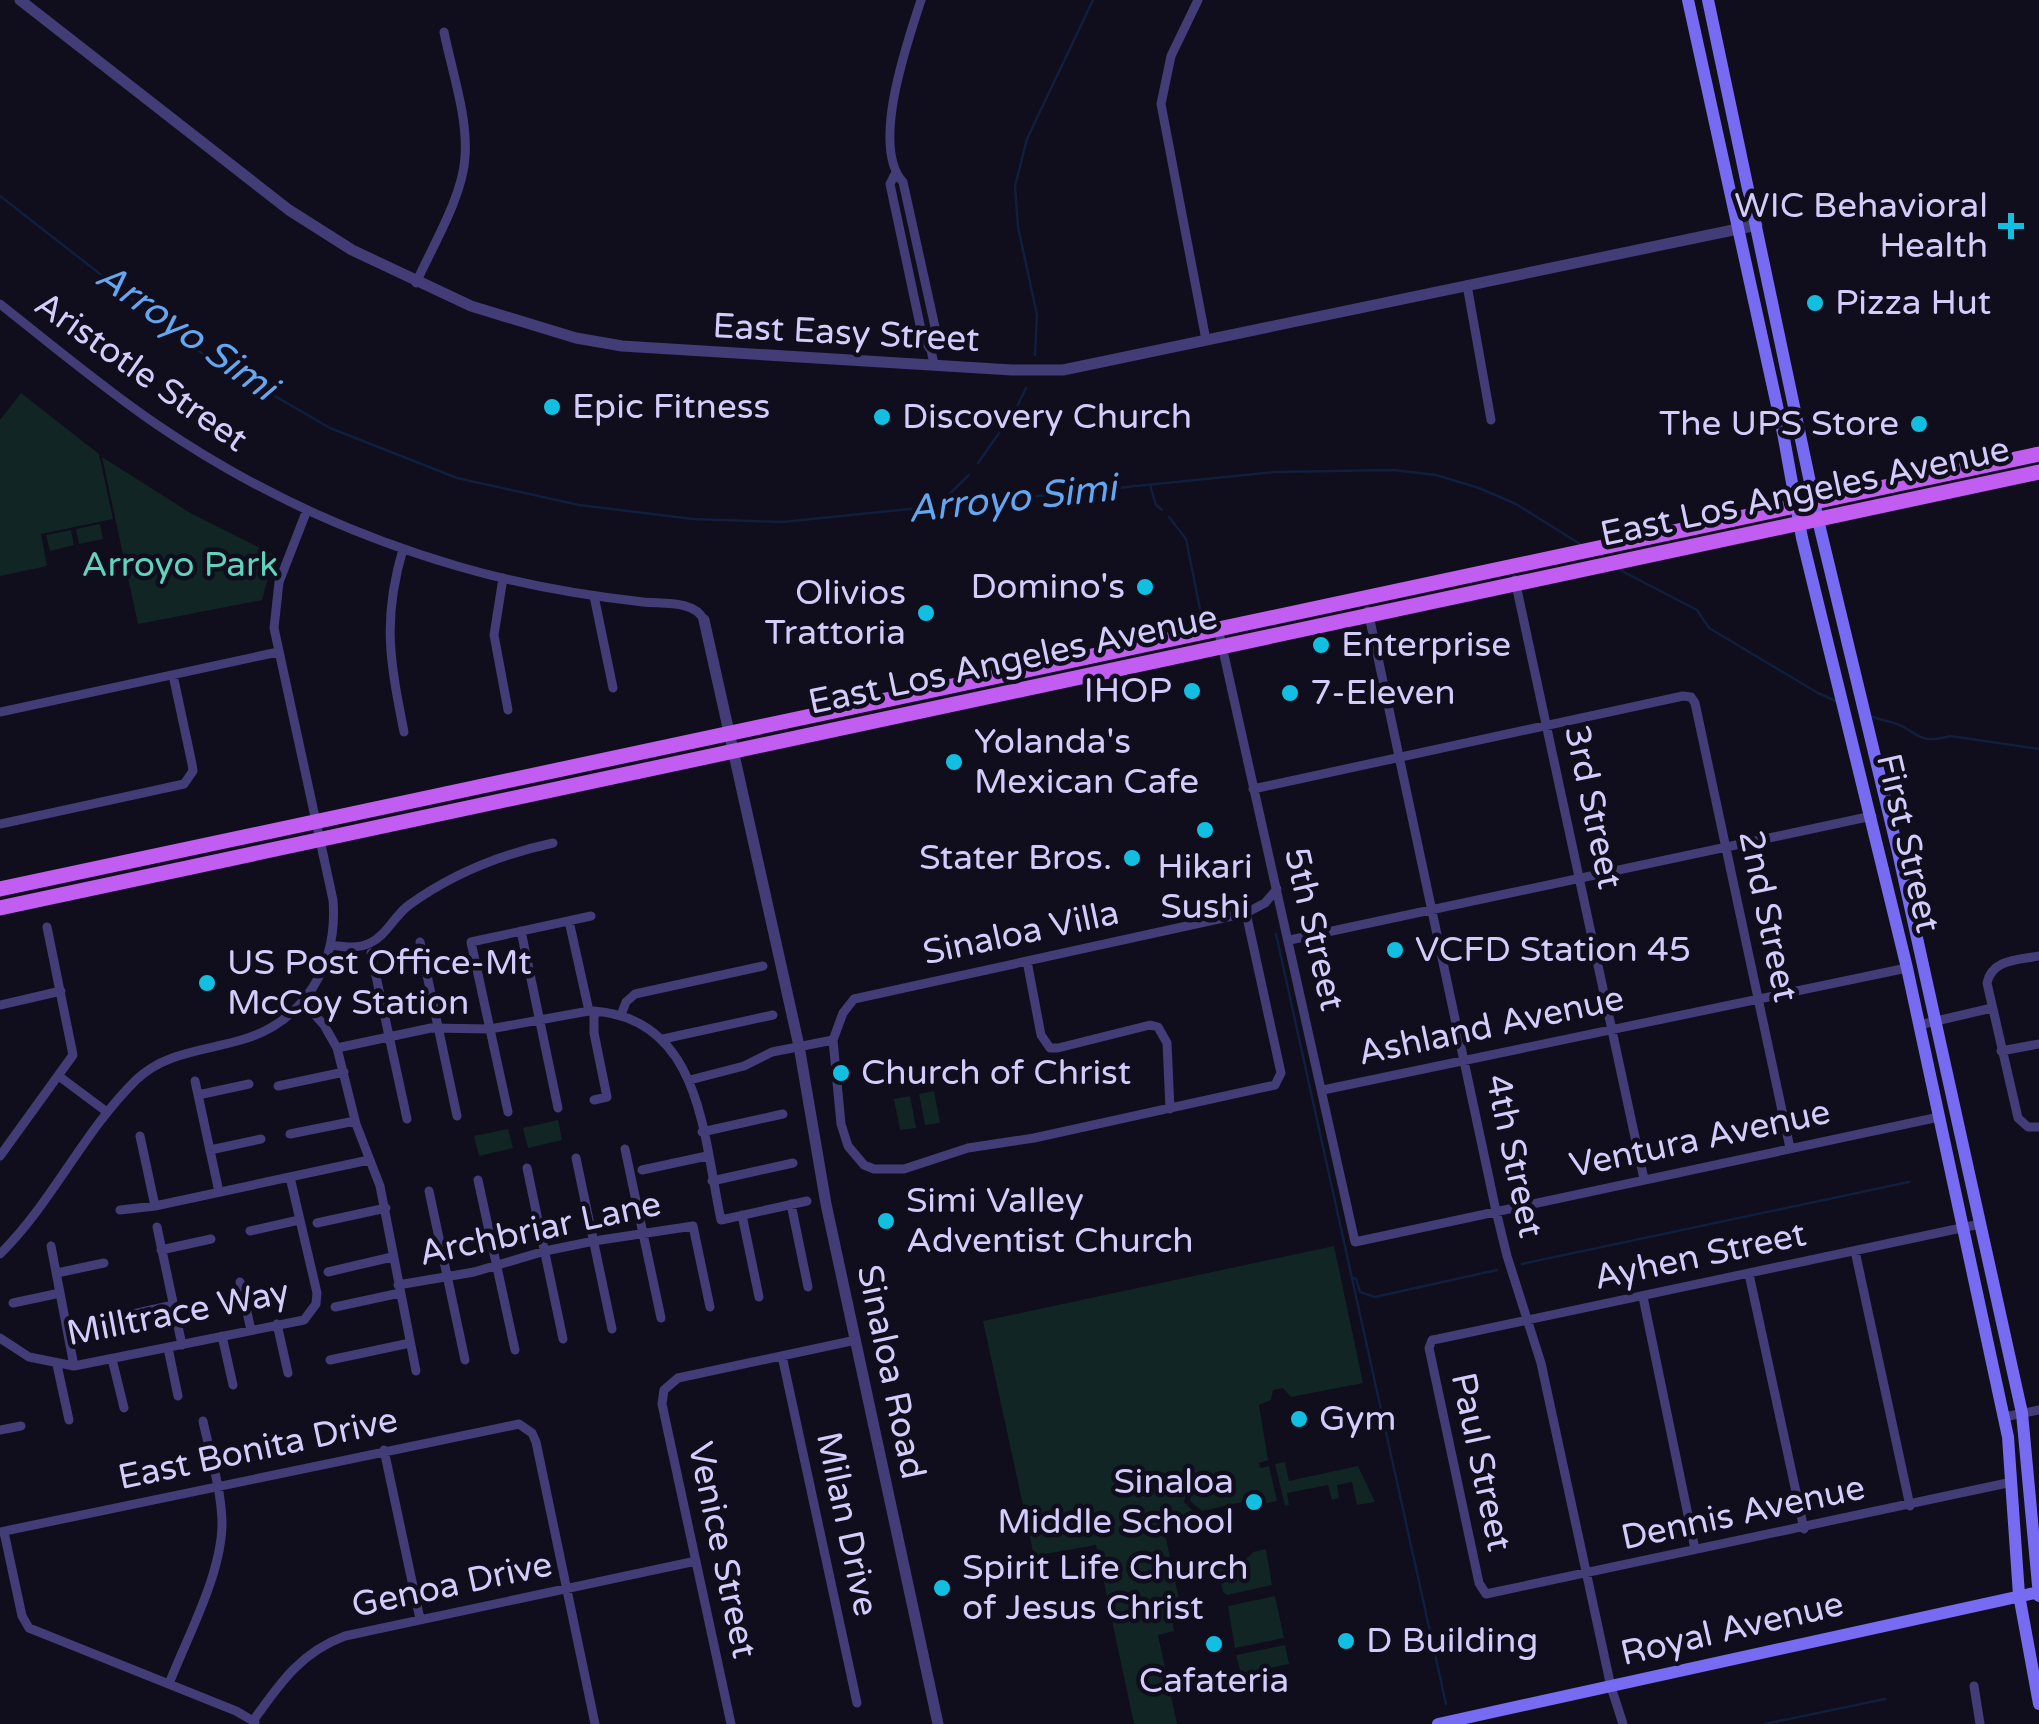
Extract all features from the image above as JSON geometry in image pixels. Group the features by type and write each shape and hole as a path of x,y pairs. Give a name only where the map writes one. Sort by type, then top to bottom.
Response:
{"main road":[{"name":"First Street","path":"1688,0 1800,523 1872,816 2004,1417 2019,1596 2039,1704"},
{"name":"First Street","path":"1708,0 1818,520 1936,1021 2022,1414 2039,1594"},
{"name":"East Los Angeles Avenue","path":"0,889 2039,454"},
{"name":"East Los Angeles Avenue","path":"0,908 2039,472"},
{"name":"Royal Avenue","path":"1438,1724 2039,1594"}],"street":[{"name":"East Easy Street","path":"20,0 289,210 352,250 470,306 522,323 622,346 1063,370 1757,225"},
{"path":"921,0 892,102 890,130 895,174 890,184 922,339 932,350"},
{"path":"1198,0 1171,56 1161,104 1206,340"},
{"path":"416,283 460,183 466,157 463,122 444,32"},
{"path":"895,174 903,182 937,336 932,350 934,364"},
{"path":"902,243 916,240"},
{"path":"1466,284 1491,420"},
{"name":"Aristotle Street","path":"0,304 156,424 232,472 307,510 403,548 503,578 594,596 692,607 704,620"},
{"path":"0,1254 107,1112 140,1076 173,1056 262,1033 304,1002 324,968 331,944 332,900 278,652 276,596 284,563 307,510"},
{"path":"403,548 389,604 388,628 389,656 404,732"},
{"name":"3rd Street","path":"1512,564 1644,1179"},
{"path":"503,578 494,635 508,710"},
{"path":"594,596 613,688"},
{"name":"4th Street","path":"1365,596 1496,1211 1541,1363 1611,1687 1623,1724"},
{"name":"Sinaloa Road","path":"704,620 801,1046 825,1195 938,1724"},
{"name":"5th Street","path":"1218,628 1355,1242"},
{"path":"0,712 278,652"},
{"path":"0,824 184,784 190,778 192,764 173,675"},
{"name":"2nd Street","path":"1547,726 1683,696 1695,702 1790,1148"},
{"path":"1253,789 1547,726"},
{"path":"1290,940 1872,816"},
{"path":"331,944 346,948 374,941 404,908 421,897 498,856 553,843"},
{"name":"Sinaloa Villa","path":"833,1040 854,999 1246,914 1265,903 1277,889"},
{"path":"690,1080 833,1040 840,1124 848,1146 874,1169 904,1169 968,1148 1034,1138 1268,1088 1281,1073 1246,914"},
{"path":"508,1112 471,942 591,916"},
{"path":"569,921 607,1097 594,1100"},
{"path":"0,1156 73,1055 47,927"},
{"path":"521,931 558,1108"},
{"path":"420,942 457,1116"},
{"path":"372,953 407,1119"},
{"path":"2039,956 2002,963 1992,969 1987,983 2017,1114 2022,1124 2039,1128"},
{"path":"1026,961 1041,1034 1050,1048 1150,1026 1158,1028 1167,1043 1170,1109"},
{"path":"621,1015 626,1002 635,994 763,966"},
{"name":"Ashland Avenue","path":"1322,1090 1906,968"},
{"path":"0,1005 61,992"},
{"path":"304,1002 337,1048 355,1121 386,1208 392,1257 416,1370"},
{"path":"1919,1024 1992,1008"},
{"path":"337,1048 438,1027 490,1029 591,1011 621,1015 663,1039 690,1080 721,1220 807,1201"},
{"path":"663,1039 773,1016"},
{"path":"2001,1051 2039,1044"},
{"path":"278,1086 344,1072"},
{"path":"60,1077 107,1112"},
{"path":"195,1080 219,1192"},
{"path":"198,1095 249,1084"},
{"path":"702,1132 783,1114"},
{"name":"Ventura Avenue","path":"1355,1242 1939,1117"},
{"path":"290,1134 355,1121"},
{"path":"140,1136 155,1206"},
{"path":"210,1150 261,1139"},
{"path":"625,1149 662,1318"},
{"path":"642,1170 707,1156"},
{"path":"576,1158 612,1329"},
{"path":"120,1210 369,1160"},
{"path":"712,1180 793,1164"},
{"path":"527,1168 564,1339"},
{"path":"250,1231 299,1220 290,1177"},
{"path":"478,1180 514,1350"},
{"path":"430,1191 466,1360"},
{"path":"791,1204 808,1286"},
{"path":"317,1223 386,1208"},
{"path":"742,1215 760,1297"},
{"name":"Milltrace Way","path":"1,1341 29,1357 74,1366 296,1323 312,1313 317,1294 299,1220"},
{"name":"Ayhen Street","path":"1432,1340 1980,1224"},
{"name":"Archbriar Lane","path":"335,1307 545,1251 693,1226 710,1308"},
{"path":"157,1227 182,1345"},
{"path":"162,1250 211,1240"},
{"path":"51,1246 74,1366"},
{"path":"1856,1251 1910,1506"},
{"path":"328,1272 392,1257"},
{"path":"57,1273 104,1263"},
{"path":"1750,1274 1804,1529"},
{"path":"240,1282 251,1330"},
{"path":"13,1303 60,1292"},
{"path":"1644,1297 1695,1550"},
{"path":"124,1316 173,1305"},
{"path":"277,1324 288,1373"},
{"path":"222,1336 233,1384"},
{"path":"782,1356 856,1340"},
{"name":"Paul Street","path":"1432,1340 1429,1348 1479,1583 1486,1594"},
{"path":"330,1360 410,1342"},
{"path":"168,1348 178,1396"},
{"name":"Venice Street","path":"731,1724 662,1404 666,1388 678,1378 782,1356"},
{"name":"Milan Drive","path":"782,1356 857,1704"},
{"path":"112,1359 124,1408"},
{"path":"57,1365 69,1420"},
{"path":"2004,1417 2039,1410"},
{"path":"168,1684 219,1554 222,1520 203,1422"},
{"name":"East Bonita Drive","path":"2,1532 510,1424 527,1428 536,1442 567,1588"},
{"path":"0,1430 22,1426"},
{"path":"384,1450 420,1620"},
{"name":"Dennis Avenue","path":"1486,1594 2012,1482"},
{"path":"2,1532 22,1616 29,1628 255,1722"},
{"name":"Genoa Drive","path":"255,1722 288,1672 316,1649 346,1636 696,1561"},
{"path":"567,1588 595,1724"},
{"path":"1974,1686 1980,1724"}],"green space":[{"path":"21,393 99,454 113,519 41,534 47,566 0,576 0,420"},
{"name":"Arroyo Park","path":"102,457 192,514 274,555 262,600 138,624"},
{"path":"100,524 103,539 79,544 76,529"},
{"path":"71,530 74,545 50,551 46,535"},
{"path":"934,1091 940,1123 925,1125 919,1094"},
{"path":"910,1096 916,1128 900,1130 894,1099"},
{"path":"558,1120 562,1140 528,1148 523,1128"},
{"path":"508,1129 513,1148 479,1156 474,1136"},
{"path":"1334,1246 1363,1383 1291,1397 1283,1388 1273,1390 1271,1400 1259,1405 1268,1460 1259,1463 1260,1468 1269,1466 1277,1501 1263,1504 1261,1498 1202,1511 1190,1501 1192,1486 1187,1486 1184,1502 1194,1512 1163,1525 1180,1604 1169,1607 1174,1631 1158,1635 1177,1724 1134,1724 1096,1545 1034,1556 983,1321"},
{"path":"1285,1462 1289,1481 1358,1466 1375,1502 1357,1505 1352,1482 1337,1485 1339,1498 1332,1500 1328,1485 1287,1493 1289,1505 1285,1506 1275,1464"},
{"path":"1266,1549 1272,1585 1227,1595 1223,1592 1216,1560 1241,1560"},
{"path":"1275,1596 1284,1638 1235,1648 1228,1606"},
{"path":"1285,1645 1289,1664 1241,1674 1236,1655"}],"waterway":[{"path":"1035,355 1037,315 1018,227 1015,186 1027,139 1093,0"},
{"name":"Arroyo Simi","path":"0,196 204,355 330,428 457,478 579,505 693,519 782,522 1274,472 1393,470 1436,475 1479,488 1516,504 1580,544"},
{"path":"978,463 1026,388"},
{"path":"941,502 969,475"},
{"path":"1150,485 1156,505 1162,510"},
{"path":"1169,517 1186,539 1202,619"},
{"name":"Arroyo Simi","path":"1620,570 1697,610 1709,628 1838,702"},
{"name":"Arroyo Simi","path":"1873,717 1925,739 1950,736 2039,749"},
{"path":"1276,934 1446,1704"},
{"path":"1522,1264 1909,1182"},
{"path":"1353,1278 1360,1292 1375,1297 1497,1270"},
{"path":"1765,1724 1885,1699"}],"place":[{"name":"WIC Behavioral Health","path":"2011,226"},
{"name":"Pizza Hut","path":"1815,303"},
{"name":"Epic Fitness","path":"552,407"},
{"name":"Discovery Church","path":"882,417"},
{"name":"The UPS Store","path":"1919,424"},
{"name":"Domino's","path":"1145,587"},
{"name":"Olivios Trattoria","path":"926,613"},
{"name":"Enterprise","path":"1321,645"},
{"name":"IHOP","path":"1192,691"},
{"name":"7-Eleven","path":"1290,693"},
{"name":"Yolanda's Mexican Cafe","path":"954,762"},
{"name":"Hikari Sushi","path":"1205,830"},
{"name":"Stater Bros.","path":"1132,858"},
{"name":"VCFD Station 45","path":"1395,950"},
{"name":"US Post Office-Mt McCoy Station","path":"207,983"},
{"name":"Church of Christ","path":"841,1073"},
{"name":"Simi Valley Adventist Church","path":"886,1221"},
{"name":"Gym","path":"1299,1419"},
{"name":"Sinaloa Middle School","path":"1254,1502"},
{"name":"Spirit Life Church of Jesus Christ","path":"942,1588"},
{"name":"D Building","path":"1346,1641"},
{"name":"Cafateria","path":"1214,1644"}]}
